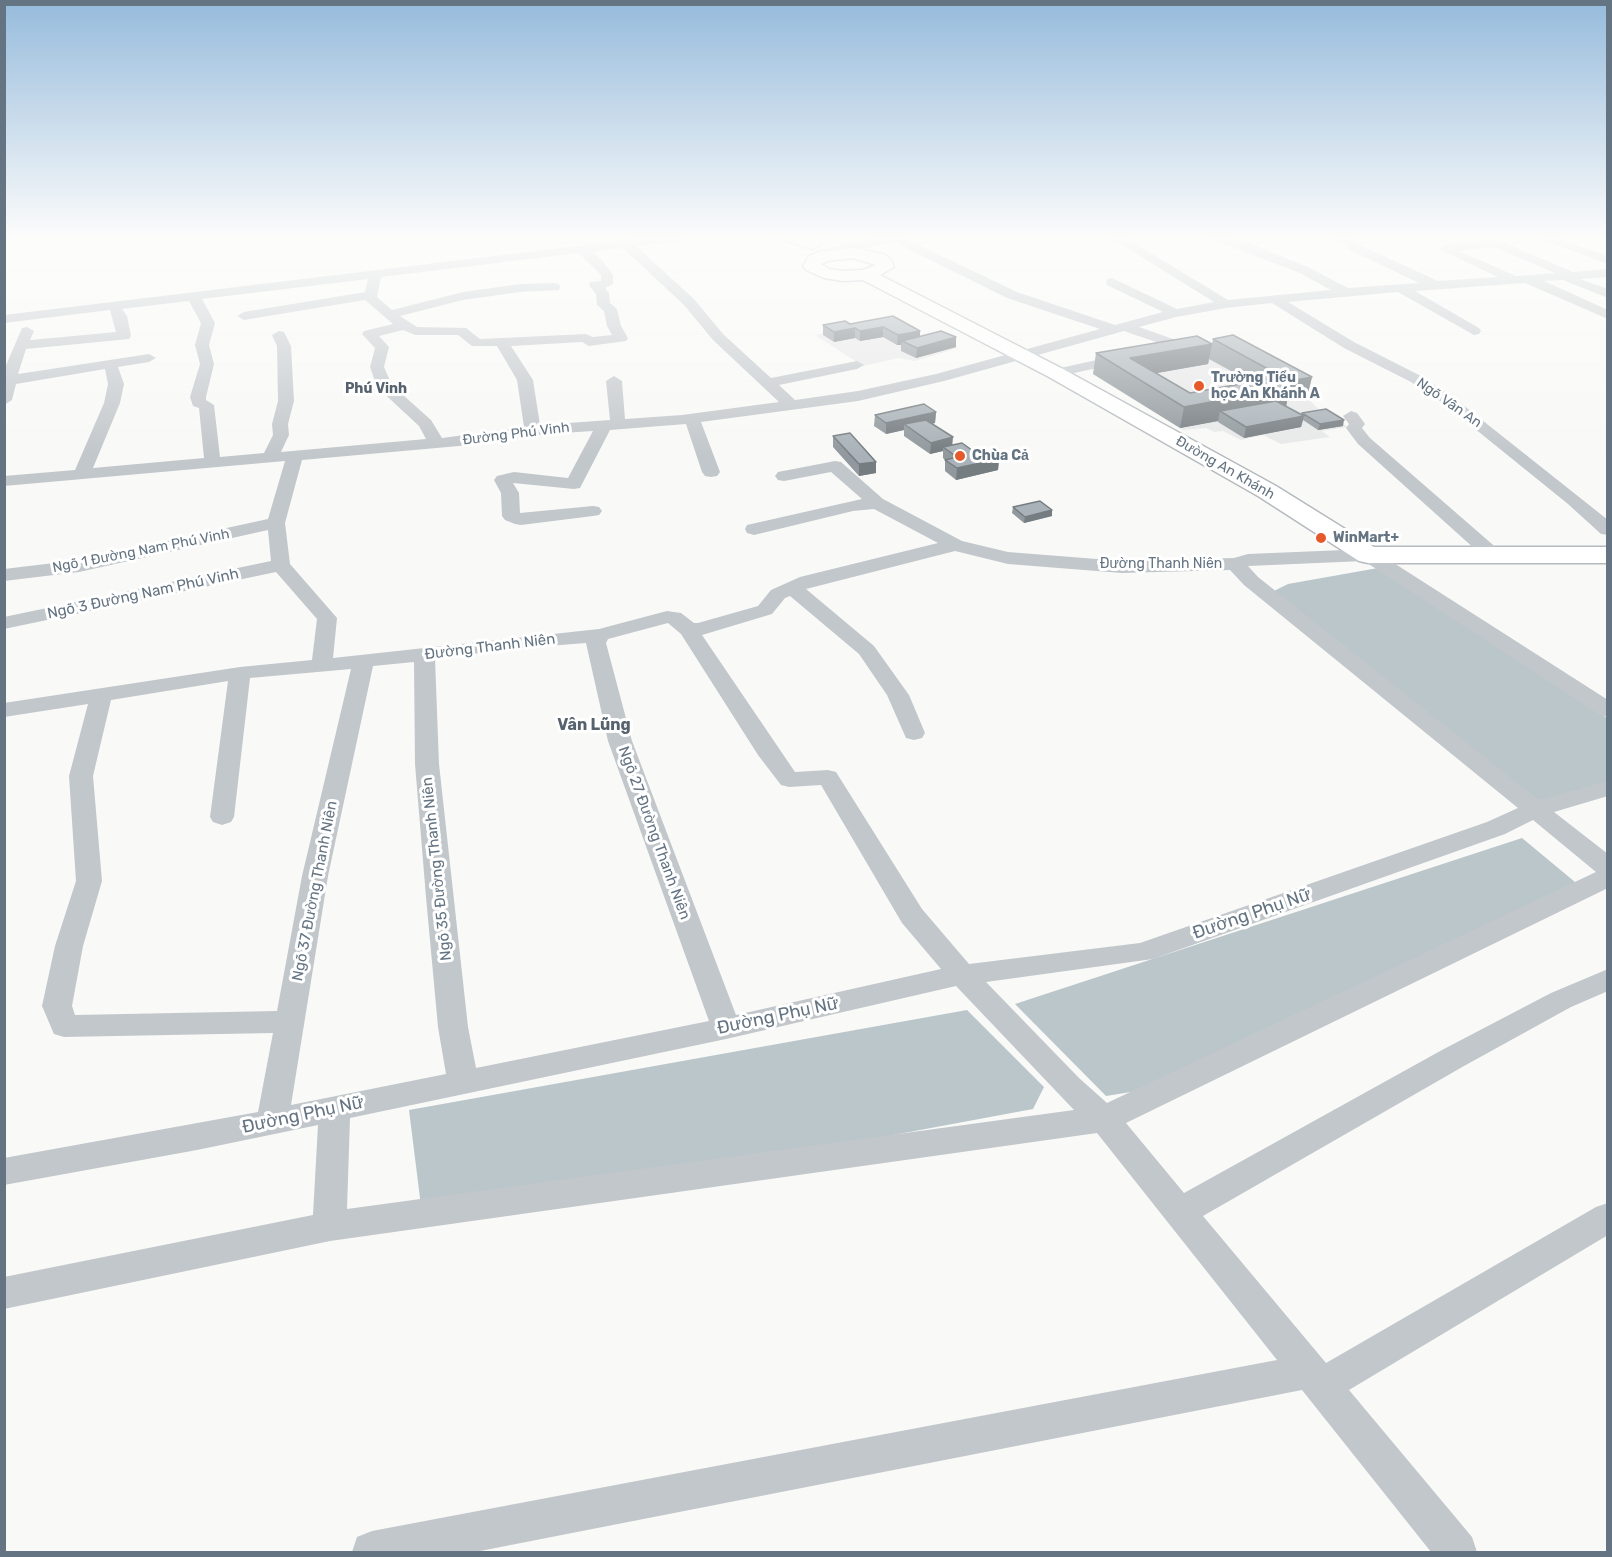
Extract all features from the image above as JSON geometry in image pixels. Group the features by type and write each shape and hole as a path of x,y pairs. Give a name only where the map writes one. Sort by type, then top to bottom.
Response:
{"street":[{"path":"4,319 68,311"},
{"path":"21,345 124,336 117,311"},
{"path":"200,311 208,323 202,345 207,363 198,397 199,402 206,405 212,463"},
{"path":"232,311 235,315 277,311"},
{"path":"387,311 404,326 420,332 461,331 467,334 473,342 502,343 586,338 589,342 621,338 614,326 610,311"},
{"path":"391,314 404,311"},
{"path":"696,311 718,337 792,406"},
{"name":"Đường An Khánh","path":"935,311 1056,373 1267,491 1368,555"},
{"path":"1063,311 1188,349"},
{"path":"1170,311 1175,313"},
{"name":"Đường Phú Vinh","path":"4,481 437,443 533,430 692,419 792,406 858,396 1022,356 1188,311"},
{"name":"Ngõ Vân An","path":"1293,311 1349,345 1416,379 1448,400 1574,500 1608,530"},
{"path":"1442,311 1474,331"},
{"path":"4,400 15,358 34,315"},
{"path":"404,326 369,334 382,347 377,367 385,387 425,423 437,443"},
{"path":"276,458 272,452 281,435 280,424 286,401 284,346 279,335"},
{"path":"502,343 525,380 533,430"},
{"path":"1056,373 1148,353"},
{"path":"10,380 149,358"},
{"path":"81,475 112,403 116,384 109,364"},
{"path":"768,383 858,365"},
{"path":"593,511 521,520 511,516 510,493 503,480 514,477 574,484 611,425 614,381"},
{"path":"1351,416 1357,423 1354,428 1364,441 1493,555"},
{"path":"692,419 711,472"},
{"path":"295,456 276,523 280,565 327,618 322,665"},
{"name":"Đường Thanh Niên","path":"784,477 835,466 877,503 955,544 1008,558 1108,566 1235,564 1248,560 1368,555"},
{"path":"754,529 853,506 877,503"},
{"name":"Ngõ 1 Đường Nam Phú Vinh","path":"4,574 79,566 276,523"},
{"name":"Đường Thanh Niên","path":"4,710 240,673 600,635 667,617 674,617 689,630 760,612 778,594 791,587 955,544"},
{"path":"1368,555 1608,555"},
{"path":"1368,555 1608,710"},
{"path":"1235,564 1251,581 1608,868"},
{"name":"Ngõ 3 Đường Nam Phú Vinh","path":"4,622 280,565"},
{"path":"791,587 867,650 898,695 914,733"},
{"path":"689,630 770,755 789,780 828,777 912,916 962,975 1068,1086 1104,1119 1457,1552"},
{"name":"Ngõ 27 Đường Thanh Niên","path":"600,635 596,643 620,741 726,1028"},
{"name":"Ngõ 35 Đường Thanh Niên","path":"424,654 427,764 439,897 453,1027 463,1082"},
{"name":"Ngõ 37 Đường Thanh Niên","path":"272,1122 315,876 364,661"},
{"path":"222,817 240,673"},
{"path":"101,695 81,776 89,881 69,946 57,1006 64,1026 290,1022"},
{"name":"Đường Phụ Nữ","path":"4,1172 272,1122 726,1028 962,975 1143,952 1496,828 1536,809 1608,788"},
{"path":"4,1293 330,1226 1104,1119 1608,877"},
{"path":"1180,1212 1452,1058 1561,1000 1608,979"},
{"path":"330,1226 334,1109"},
{"path":"372,1552 1315,1379 1608,1217"}],"shaded area":[{"path":"846,329 958,348 915,361 898,358 863,366 815,335"},
{"name":"Trường Tiểu học An Khánh A","path":"1224,349 1307,397 1319,410 1348,427 1322,431 1330,437 1281,444 1263,435 1241,440 1223,431 1214,432 1206,428 1183,430 1093,374"},
{"path":"1378,568 1607,718 1607,787 1553,806 1521,796 1272,592 1288,584"},
{"path":"1522,838 1581,887 1143,1090 1106,1096 1015,1004"},
{"path":"967,1010 1044,1087 1033,1109 517,1205 421,1206 409,1110"}],"building":[{"path":"893,316 920,331 898,335 883,327 860,331 855,328 834,332 823,325 845,321 850,324"},
{"path":"941,331 956,337 917,348 902,341"},
{"path":"1233,335 1312,377 1290,381 1213,339"},
{"path":"1197,336 1212,344 1130,358 1190,393 1273,378 1290,387 1184,407 1096,353"},
{"path":"1276,401 1304,416 1246,427 1220,411"},
{"path":"924,404 936,412 886,423 875,415"},
{"path":"1326,409 1344,420 1320,424 1302,413"},
{"path":"926,420 953,437 931,443 904,424"},
{"path":"850,433 876,462 859,464 833,436"},
{"path":"962,443 976,453 987,451 999,459 957,468 945,460 957,457 943,447"},
{"path":"1040,501 1052,510 1025,517 1013,507"}],"place":[{"name":"Trường Tiểu học An Khánh A","path":"1199,386"},
{"name":"Chùa Cả","path":"960,456"},
{"name":"WinMart+","path":"1321,538"}],"district":[{"name":"Phú Vinh","path":"376,389"},
{"name":"Vân Lũng","path":"594,725"}]}
